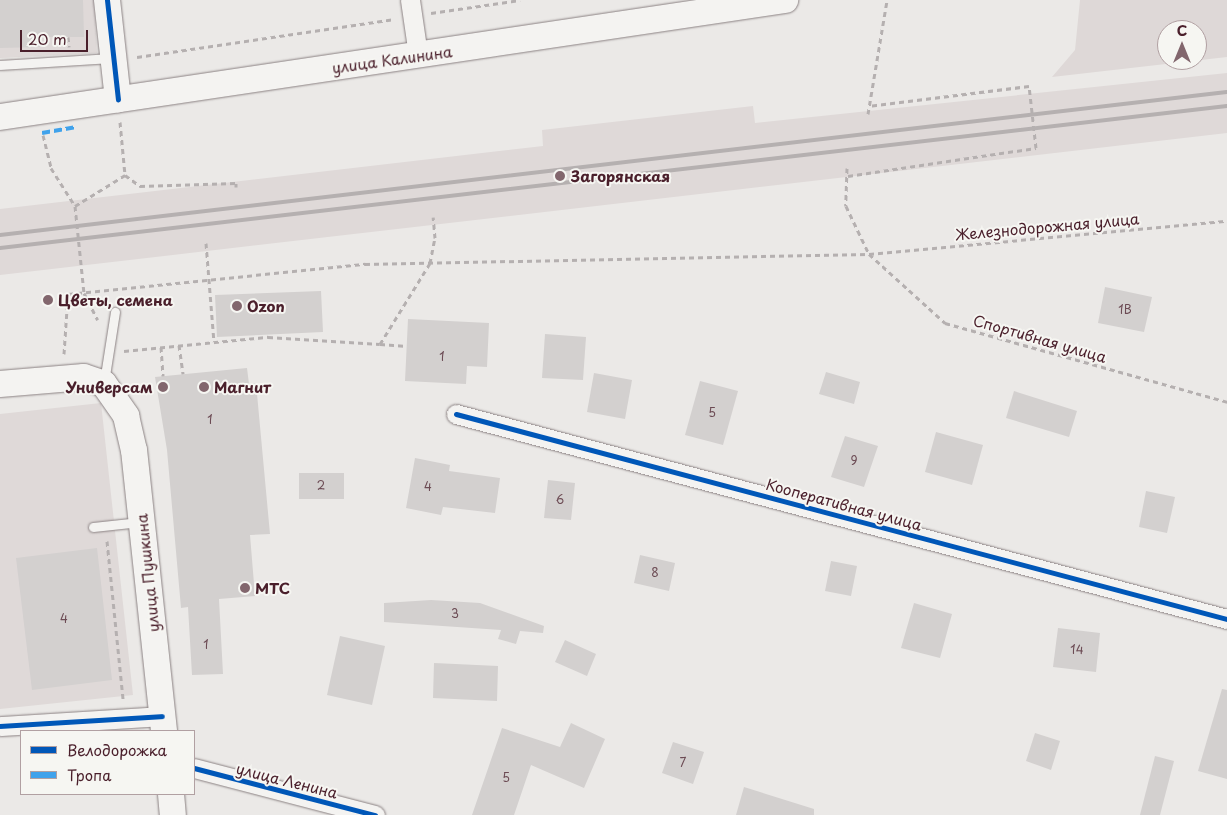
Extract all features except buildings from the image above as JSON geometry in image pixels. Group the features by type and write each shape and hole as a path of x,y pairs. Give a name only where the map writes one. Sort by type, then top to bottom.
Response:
{"main road":[{"path":"107,0 118,99"},
{"name":"улица Калинина","path":"0,117 785,0"},
{"path":"0,384 62,375 104,384"},
{"name":"улица Пушкина","path":"104,384 126,416 141,522 163,724"},
{"path":"171,795 173,815"}],"street":[{"path":"411,8 418,55"},
{"name":"Кооперативная улица","path":"456,414 1227,619"},
{"path":"0,726 125,718 163,724"},
{"name":"улица Ленина","path":"195,768 375,815"}],"lane":[{"path":"0,65 114,59"},
{"path":"104,384 115,312"},
{"path":"93,527 141,522"}],"path":[{"path":"114,59 411,8 520,0"},
{"path":"868,114 887,0"},
{"path":"848,176 1036,148 1029,86 868,106"},
{"path":"118,99 125,174 140,186 236,183 236,187"},
{"path":"37,111 51,168 75,206 79,265"},
{"path":"847,168 846,206 869,254"},
{"path":"75,206 125,174"},
{"path":"380,344 430,263 435,238 432,217"},
{"path":"206,244 214,342"},
{"path":"116,352 268,336 407,346"},
{"path":"179,345 183,374"},
{"path":"161,347 164,376"},
{"path":"105,526 125,718"}],"shaded area":[{"path":"0,0 94,0 97,53 0,58"},
{"path":"1080,0 1227,0 1227,57 1207,59 1207,20 1157,20 1157,65 1052,77 1075,50"},
{"path":"1227,73 1227,133 0,275 0,209 543,146 542,130 753,106 755,123"},
{"path":"101,403 133,695 0,709 0,414"}],"railway":[{"path":"0,235 1227,92"},
{"path":"0,248 1227,106"}],"marked path":[{"path":"42,133 76,127"}],"cycle path":[{"path":"107,0 118,99"},
{"path":"456,414 1227,619"},
{"path":"0,726 162,716"},
{"path":"195,768 375,815"}],"place":[{"name":"Загорянская","path":"560,176"},
{"name":"Цветы, семена","path":"48,300"},
{"name":"Ozon","path":"237,306"},
{"name":"Универсам","path":"163,387"},
{"name":"Магнит","path":"204,387"},
{"name":"МТС","path":"245,588"}]}
